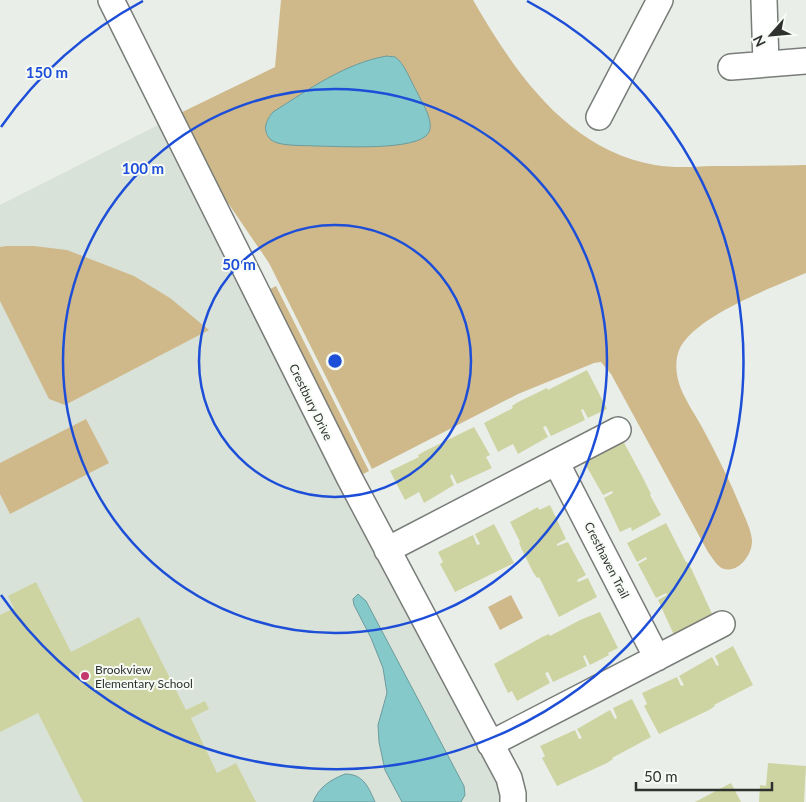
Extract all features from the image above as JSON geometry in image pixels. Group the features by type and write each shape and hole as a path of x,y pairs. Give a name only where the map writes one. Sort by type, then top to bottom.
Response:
{"street":[{"name":"Crestbury Drive","path":"111,0 333,446 510,782 514,794 514,802"},
{"path":"599,117 660,0"},
{"path":"764,0 766,64"},
{"path":"731,67 806,60"},
{"path":"387,550 618,430"},
{"name":"Cresthaven Trail","path":"556,462 657,658"},
{"path":"490,744 722,624"}],"shaded area":[{"path":"281,0 473,0 506,54 546,104 595,143 624,157 662,166 806,165 806,273 756,294 718,314 702,325 689,336 680,348 676,363 681,389 723,468 749,528 752,546 747,558 742,563 732,569 726,569 720,567 708,552 611,374 601,362 594,363 518,394 372,469 269,263 170,118 275,67"},
{"path":"160,124 330,467 496,780 500,788 501,802 0,802 0,205"},
{"path":"34,246 67,250 134,276 170,298 209,330 65,405 49,399 0,301 0,247"},
{"path":"276,286 369,471 361,475 268,290"},
{"path":"86,419 109,463 10,514 0,494 0,463"},
{"path":"511,595 523,618 500,630 488,607"}],"water":[{"path":"387,56 395,57 402,63 427,112 430,127 429,132 422,138 410,143 395,145 340,147 285,144 274,142 270,139 266,132 266,125 268,118 273,112 327,78 356,65"},
{"path":"358,594 366,601 464,786 465,795 461,802 402,802 385,770 379,742 378,725 387,693 383,668 371,638 354,605 353,599"},
{"path":"345,774 361,779 375,802 313,802 318,792 326,785"}],"building":[{"path":"587,370 607,409 588,418 583,409 581,410 585,420 551,436 546,426 543,427 548,437 518,454 513,444 498,452 484,423 513,408 512,406 518,402 547,388 548,390"},
{"path":"474,427 490,455 486,457 492,468 457,484 452,474 450,476 454,485 424,503 419,492 405,500 390,471"},
{"path":"622,439 661,515 632,531 631,527 620,532 604,498 613,493 612,491 603,495 584,462 595,456 593,453"},
{"path":"550,505 566,539 557,544 557,546 568,542 586,575 577,580 578,582 588,578 597,597 559,617 539,577 537,578 533,572 510,522 538,507 539,510"},
{"path":"666,523 691,568 714,618 674,635 658,600 667,595 666,593 656,598 638,564 647,559 646,557 637,562 627,543"},
{"path":"494,524 514,563 455,592 440,564 443,562 438,552 473,535 477,545 480,544 475,534"},
{"name":"Brookview Elementary School","path":"36,582 71,652 139,617 186,710 205,701 209,709 191,718 217,773 236,763 256,802 83,802 38,713 0,732 0,615 14,608 8,596"},
{"path":"600,612 618,648 590,665 585,655 583,656 587,666 553,682 548,672 545,673 550,683 517,701 512,691 508,693 494,664 542,637 549,634 550,636"},
{"path":"733,646 753,685 714,705 709,710 659,734 644,706 647,704 642,693 677,677 681,686 684,685 679,676 712,657 717,666 719,665 715,656"},
{"path":"632,699 651,737 612,758 607,763 557,786 542,758 545,756 540,746 575,730 579,739 582,738 577,729 610,710 615,719 617,718 613,708"},
{"path":"768,763 806,766 804,802 759,802 760,785 766,786"},
{"path":"731,783 741,802 695,802"}],"place":[{"name":"Brookview Elementary School","path":"85,676"}]}
